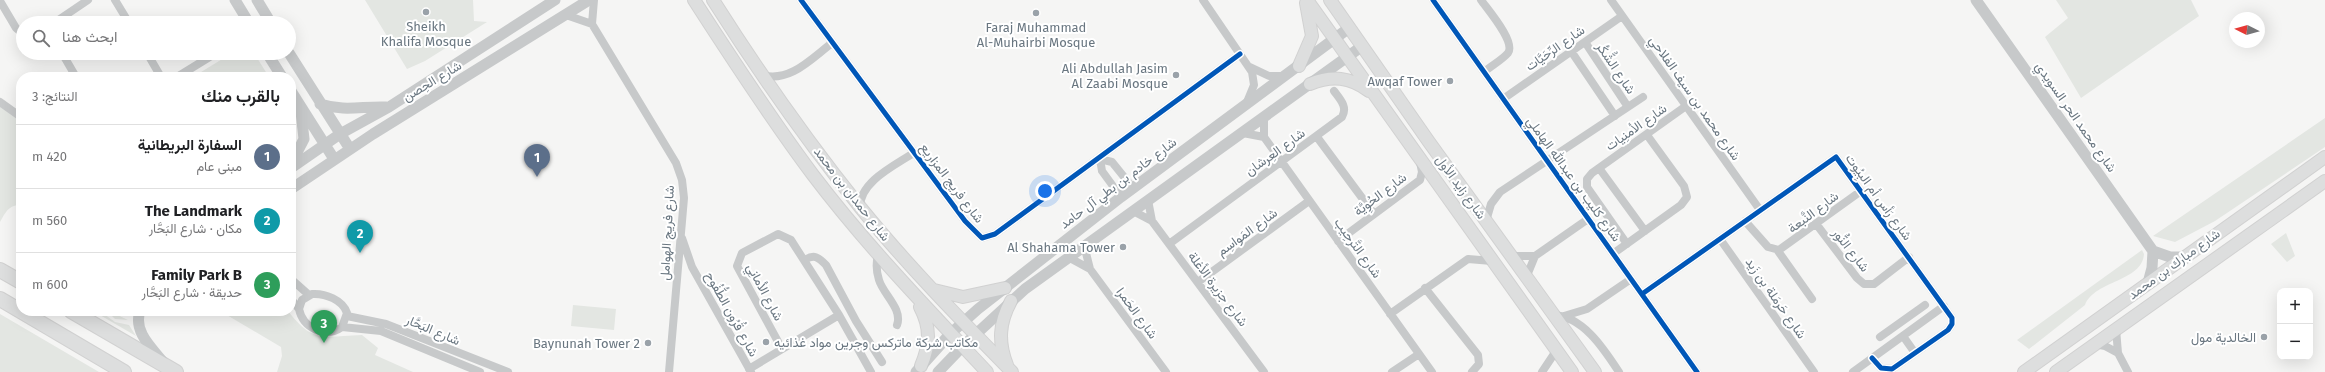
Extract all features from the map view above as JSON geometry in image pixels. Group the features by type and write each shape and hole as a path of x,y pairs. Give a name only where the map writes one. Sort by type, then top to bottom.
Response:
{"highway":[{"path":"0,270 16,279"},
{"path":"0,299 16,308"},
{"path":"29,316 124,372"},
{"path":"80,316 171,369"}],"main road":[{"name":"شارع حمدان بن محمد","path":"694,0 732,60 813,175 878,255 986,372"},
{"name":"شارع حمدان بن محمد","path":"713,0 760,75 860,207 933,289 1010,370"},
{"name":"شارع زايد الأول","path":"1306,0 1572,372"},
{"path":"1299,66 1312,36 1306,0"},
{"name":"شارع زايد الأول","path":"1330,0 1361,47 1510,256 1526,278 1559,315 1595,372"},
{"path":"1310,84 1327,78 1341,78 1357,84 1374,94"},
{"name":"شارع مبارك بن محمد","path":"2024,372 2325,157"},
{"name":"شارع مبارك بن محمد","path":"2056,372 2325,181"},
{"path":"933,289 963,297 1005,288"},
{"path":"914,295 925,317 929,335 926,352 918,369"},
{"path":"1010,301 1004,315 1000,334 1001,345 1010,370"}],"street":[{"path":"64,16 88,0"},
{"path":"115,0 125,16"},
{"path":"235,0 244,16"},
{"path":"257,0 267,16"},
{"name":"شارع الحِصن","path":"296,164 340,134 389,107 555,0"},
{"name":"شارع الحِصن","path":"296,186 334,159 590,0"},
{"path":"566,15 592,24 594,0"},
{"name":"شارع فريج المزاريع","path":"801,0 974,232 982,238 991,237 1240,54"},
{"path":"1203,0 1250,66 1262,74 1284,76"},
{"name":"شارع كليب بن عبدالله الهاملي","path":"1433,0 1697,372"},
{"path":"1481,0 1508,39 1510,46 1507,54 1484,72"},
{"name":"شارع محمد بن سيف الفلاحي","path":"1611,0 1760,210"},
{"name":"شارع محمد الحر السويدي","path":"1976,0 2153,251"},
{"path":"0,2 16,28"},
{"name":"شارع الرِّحَيَّات","path":"1503,100 1622,16"},
{"name":"شارع فريج الهوامل","path":"592,24 676,163 684,189 669,372"},
{"name":"شارع خادم بن بطي آل حامد","path":"918,369 950,334 1005,288 1121,197 1299,66 1348,28"},
{"name":"شارع الشُّكُر","path":"1585,42 1628,107"},
{"path":"760,75 776,77 790,73 832,43"},
{"path":"938,372 962,346 1010,301 1084,245 1243,133 1361,47"},
{"path":"1571,51 1615,116"},
{"path":"66,60 73,72"},
{"path":"151,60 158,72"},
{"path":"185,72 205,60"},
{"path":"271,60 279,72"},
{"path":"293,60 350,149"},
{"path":"1246,104 1254,85 1250,66"},
{"path":"1317,137 1344,114 1344,104 1334,91"},
{"name":"شارع الشُّكُر","path":"1486,221 1491,204 1500,192 1643,97"},
{"path":"296,99 334,159"},
{"path":"0,102 16,113"},
{"path":"320,104 356,110 389,107"},
{"path":"296,154 304,139 304,124 300,105"},
{"name":"شارع الأمنِيات","path":"1627,244 1587,187 1589,175 1686,106"},
{"path":"1243,133 1264,137 1264,117"},
{"path":"1614,253 1683,204 1687,196 1684,186 1647,135"},
{"name":"شارع التَّرحِيب","path":"1264,137 1432,372"},
{"name":"شارع العِرشان","path":"1169,244 1317,137 1374,214"},
{"name":"شارع فريج المزاريع","path":"860,207 862,196 867,186 915,152"},
{"name":"شارع رَأس أم البِيُوت","path":"1642,294 1836,156 1952,318 1951,326 1915,353 1888,370 1881,368 1872,358"},
{"path":"1121,197 1102,171 1100,159 1112,162 1133,188"},
{"name":"شارع الحُوِيَّة","path":"1338,241 1420,180 1422,172 1419,159"},
{"name":"شارع الأمنِيات","path":"1599,168 1645,231"},
{"name":"شارع النَّبعة","path":"1778,250 1785,248 1861,191"},
{"name":"شارع جزيرة الأغلة","path":"1148,200 1152,221 1264,372"},
{"name":"شارع المَواسِم","path":"1198,282 1309,201"},
{"name":"شارع جزيرة الأغلة","path":"1133,211 1152,221"},
{"name":"شارع كليب بن عبدالله الهاملي","path":"1535,256 1588,219"},
{"path":"1745,221 1768,247 1778,250 1812,299"},
{"name":"شارع النُّور","path":"1817,225 1857,278 1864,284 1874,284 1909,257"},
{"name":"شارع قُرُون الطُّفُوح","path":"680,234 692,267 750,370"},
{"name":"شارع الأمانِي","path":"782,349 738,271 737,261 742,253 778,234 792,240 839,315 871,372"},
{"name":"شارع حَرمَلة بن زَيد","path":"1720,239 1814,372"},
{"name":"شارع الحَمرا","path":"1084,245 1090,269 1166,372"},
{"path":"2148,283 2152,268 2153,251 2170,257 2184,257"},
{"path":"878,255 877,274 881,286 898,313 897,325"},
{"path":"804,260 811,256 818,258 826,265 856,321 882,362"},
{"path":"1510,256 1535,256 1526,278"},
{"name":"شارع الحَمرا","path":"1068,257 1090,269"},
{"path":"1390,314 1468,259 1492,261"},
{"name":"شارع قُرُون الطُّفُوح","path":"678,264 686,263 692,267"},
{"path":"1559,315 1587,309 1631,279"},
{"path":"296,283 309,295"},
{"path":"1425,288 1478,355 1478,364 1472,372"},
{"path":"296,306 306,324 315,329 329,332 342,327 347,316 345,308 332,298 319,294 309,295 302,300 298,309"},
{"path":"1880,337 1925,305"},
{"path":"1853,372 1944,306"},
{"path":"1585,328 1583,317 1587,309"},
{"path":"750,370 839,315"},
{"path":"1559,315 1585,328 1619,372"},
{"path":"138,316 137,321 139,330 171,369"},
{"name":"شارع البَحَّار","path":"347,316 386,324 508,372"},
{"path":"851,338 856,321"},
{"path":"1903,321 1906,333 1915,353"},
{"name":"شارع البَحَّار","path":"342,327 381,331 480,372"},
{"path":"2116,329 2118,353 2128,372"},
{"path":"2095,344 2110,348 2118,353"},
{"path":"1542,372 1556,351"},
{"path":"1392,372 1419,354"}],"shaded area":[{"path":"365,0 473,0 474,21 487,22 425,61 407,69"},
{"path":"2056,0 2191,0 2199,16 2081,98 2045,37 2068,18"},
{"path":"221,60 258,60 266,72 201,72"},
{"path":"0,106 16,117 16,205 6,212 0,222"},
{"path":"2325,118 2325,147 2215,221 2175,242 2153,236"},
{"path":"2286,233 2295,256 2287,262 2271,244"},
{"path":"2142,250 2144,254 2141,263 2135,270 2127,276 2098,290 2090,297 2085,305 2029,349 2017,340"},
{"path":"573,305 616,309 614,330 571,326"},
{"path":"0,314 99,372 0,372"},
{"path":"102,316 107,316 115,322 129,325 136,336"},
{"path":"112,316 120,316 128,320 115,319"},
{"path":"228,316 292,316 305,329 313,334 329,337 362,335 378,348 375,355 413,372 277,372 282,356 281,347"}],"cycle path":[{"path":"801,0 965,221 982,238 995,234 1240,54"},
{"path":"1433,0 1697,372"},
{"path":"1642,294 1836,157 1952,318 1952,324 1948,330 1892,369 1881,368 1872,358"}],"place":[{"name":"Sheikh Khalifa Mosque","path":"426,12"},
{"name":"Faraj Muhammad Al-Muhairbi Mosque","path":"1036,13"},
{"name":"Ali Abdullah Jasim Al Zaabi Mosque","path":"1176,75"},
{"name":"Awqaf Tower","path":"1450,81"},
{"name":"السفارة البريطانية","path":"537,177"},
{"name":"Al Shahama Tower","path":"1123,247"},
{"name":"The Landmark","path":"360,253"},
{"name":"الخالدية مول","path":"2264,337"},
{"name":"مكاتب شركة ماتركس وجرين مواد غذائيه","path":"766,342"},
{"name":"Family Park B","path":"324,343"},
{"name":"Baynunah Tower 2","path":"648,343"}]}
